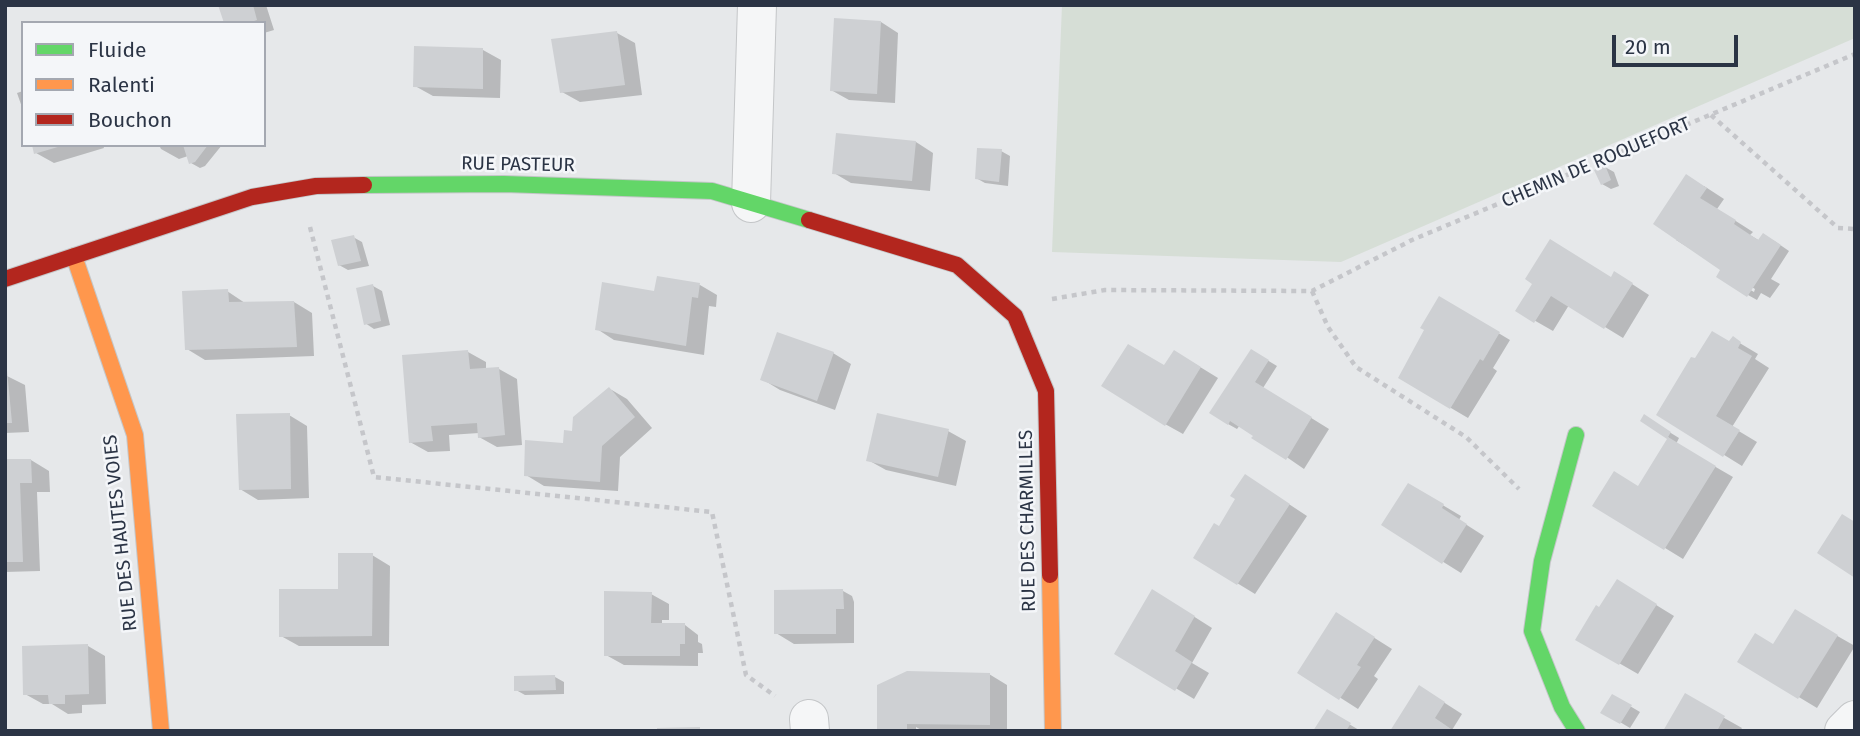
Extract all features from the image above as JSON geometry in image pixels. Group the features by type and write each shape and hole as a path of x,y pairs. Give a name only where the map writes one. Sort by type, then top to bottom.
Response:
{"street":[{"path":"751,203 757,5"},
{"name":"RUE PASTEUR","path":"5,279 252,197 316,186 504,184 712,191 957,265 1015,316"},
{"name":"RUE DES HAUTES VOIES","path":"74,256 135,435 161,731"},
{"name":"RUE DES CHARMILLES","path":"1015,316 1046,391 1054,731"},
{"path":"1576,435 1542,561 1532,631 1562,707 1577,731"},
{"path":"1844,731 1855,720"}],"path":[{"path":"1711,115 1855,54"},
{"name":"CHEMIN DE ROQUEFORT","path":"1015,316 1055,298 1105,290 1312,291 1412,240 1711,115 1838,228 1855,229"},
{"path":"300,189 374,477 712,512 746,675 809,725"},
{"path":"1312,291 1328,327 1356,367 1466,437 1553,521"}],"shaded area":[{"path":"1062,5 1855,5 1855,38 1341,262 1052,252"}],"building":[{"path":"218,5 253,5 257,20 223,21"},
{"path":"834,18 881,21 877,94 830,91"},
{"path":"617,31 625,85 560,93 551,39"},
{"path":"414,46 483,48 483,89 413,87"},
{"path":"836,133 916,141 912,181 832,174"},
{"path":"32,147 58,147 34,154"},
{"path":"184,147 206,147 195,162 189,164"},
{"path":"977,148 1002,149 999,182 975,179"},
{"path":"1605,165 1611,180 1601,185 1594,170"},
{"path":"1686,174 1707,188 1700,198 1736,220 1734,224 1758,240 1763,233 1781,245 1747,297 1716,277 1720,270 1653,224"},
{"path":"354,235 361,261 338,266 331,240"},
{"path":"1550,239 1611,277 1614,271 1633,283 1604,329 1551,296 1534,323 1515,311 1532,284 1525,279"},
{"path":"657,276 700,283 698,298 692,297 686,346 595,330 602,282 654,291"},
{"path":"373,284 381,321 364,325 356,288"},
{"path":"228,289 229,302 294,301 297,347 185,350 182,291"},
{"path":"1439,296 1500,332 1450,409 1398,378 1424,330 1420,328"},
{"path":"1712,331 1729,341 1733,336 1741,342 1738,348 1752,356 1716,416 1740,430 1723,457 1656,415 1691,357 1695,358"},
{"path":"777,332 834,352 817,401 760,380"},
{"path":"1128,344 1164,365 1174,350 1201,367 1165,426 1101,386"},
{"path":"1251,349 1269,360 1255,382 1312,417 1286,460 1230,421 1228,425 1209,413"},
{"path":"468,350 470,369 499,367 505,435 478,438 477,423 431,426 433,441 409,443 402,355"},
{"path":"7,370 12,423 5,423"},
{"path":"609,387 635,417 602,446 600,482 524,476 525,440 563,443 564,430 572,431 573,417"},
{"path":"290,413 291,489 239,490 236,414"},
{"path":"877,413 949,429 938,477 866,461"},
{"path":"1644,414 1671,432 1668,437 1716,466 1664,550 1592,506 1614,471 1638,486 1667,439 1640,421"},
{"path":"5,459 31,459 32,483 20,483 23,562 5,562"},
{"path":"1245,474 1290,504 1237,585 1193,558 1214,523 1219,526 1235,499 1230,496"},
{"path":"1408,483 1444,504 1442,508 1467,524 1442,564 1381,525"},
{"path":"1842,514 1855,522 1855,578 1817,553"},
{"path":"338,553 373,553 372,636 279,637 279,589 338,589"},
{"path":"1617,579 1657,604 1619,665 1575,640 1596,605 1599,607"},
{"path":"843,589 844,609 836,609 836,634 774,634 774,590"},
{"path":"1152,589 1195,616 1175,651 1192,662 1175,691 1114,654"},
{"path":"604,591 652,592 651,623 685,623 685,644 680,644 680,656 604,656"},
{"path":"1795,609 1838,635 1798,699 1737,662 1755,633 1773,644"},
{"path":"1336,612 1375,637 1357,665 1361,667 1339,700 1297,673"},
{"path":"88,644 89,694 65,695 65,704 49,704 48,695 23,695 22,646"},
{"path":"907,671 990,673 990,725 907,724 907,731 877,731 877,685"},
{"path":"555,675 556,690 514,691 514,676"},
{"path":"1419,685 1445,702 1435,718 1454,731 1390,731"},
{"path":"1685,693 1725,716 1717,731 1663,731"},
{"path":"1612,694 1632,705 1620,724 1600,713"},
{"path":"1327,709 1351,723 1346,731 1313,731"},
{"path":"700,727 700,731 657,731 657,728"}],"traffic: fast":[{"path":"364,185 504,184 712,191 809,220"},
{"path":"1576,435 1542,561 1532,631 1562,707 1577,731"}],"traffic: slow":[{"path":"74,256 135,435 161,731"},
{"path":"1050,575 1053,731"}],"traffic: jam":[{"path":"5,279 252,197 316,186 364,185"},
{"path":"809,220 957,265 1015,316 1046,391 1050,575"}]}
